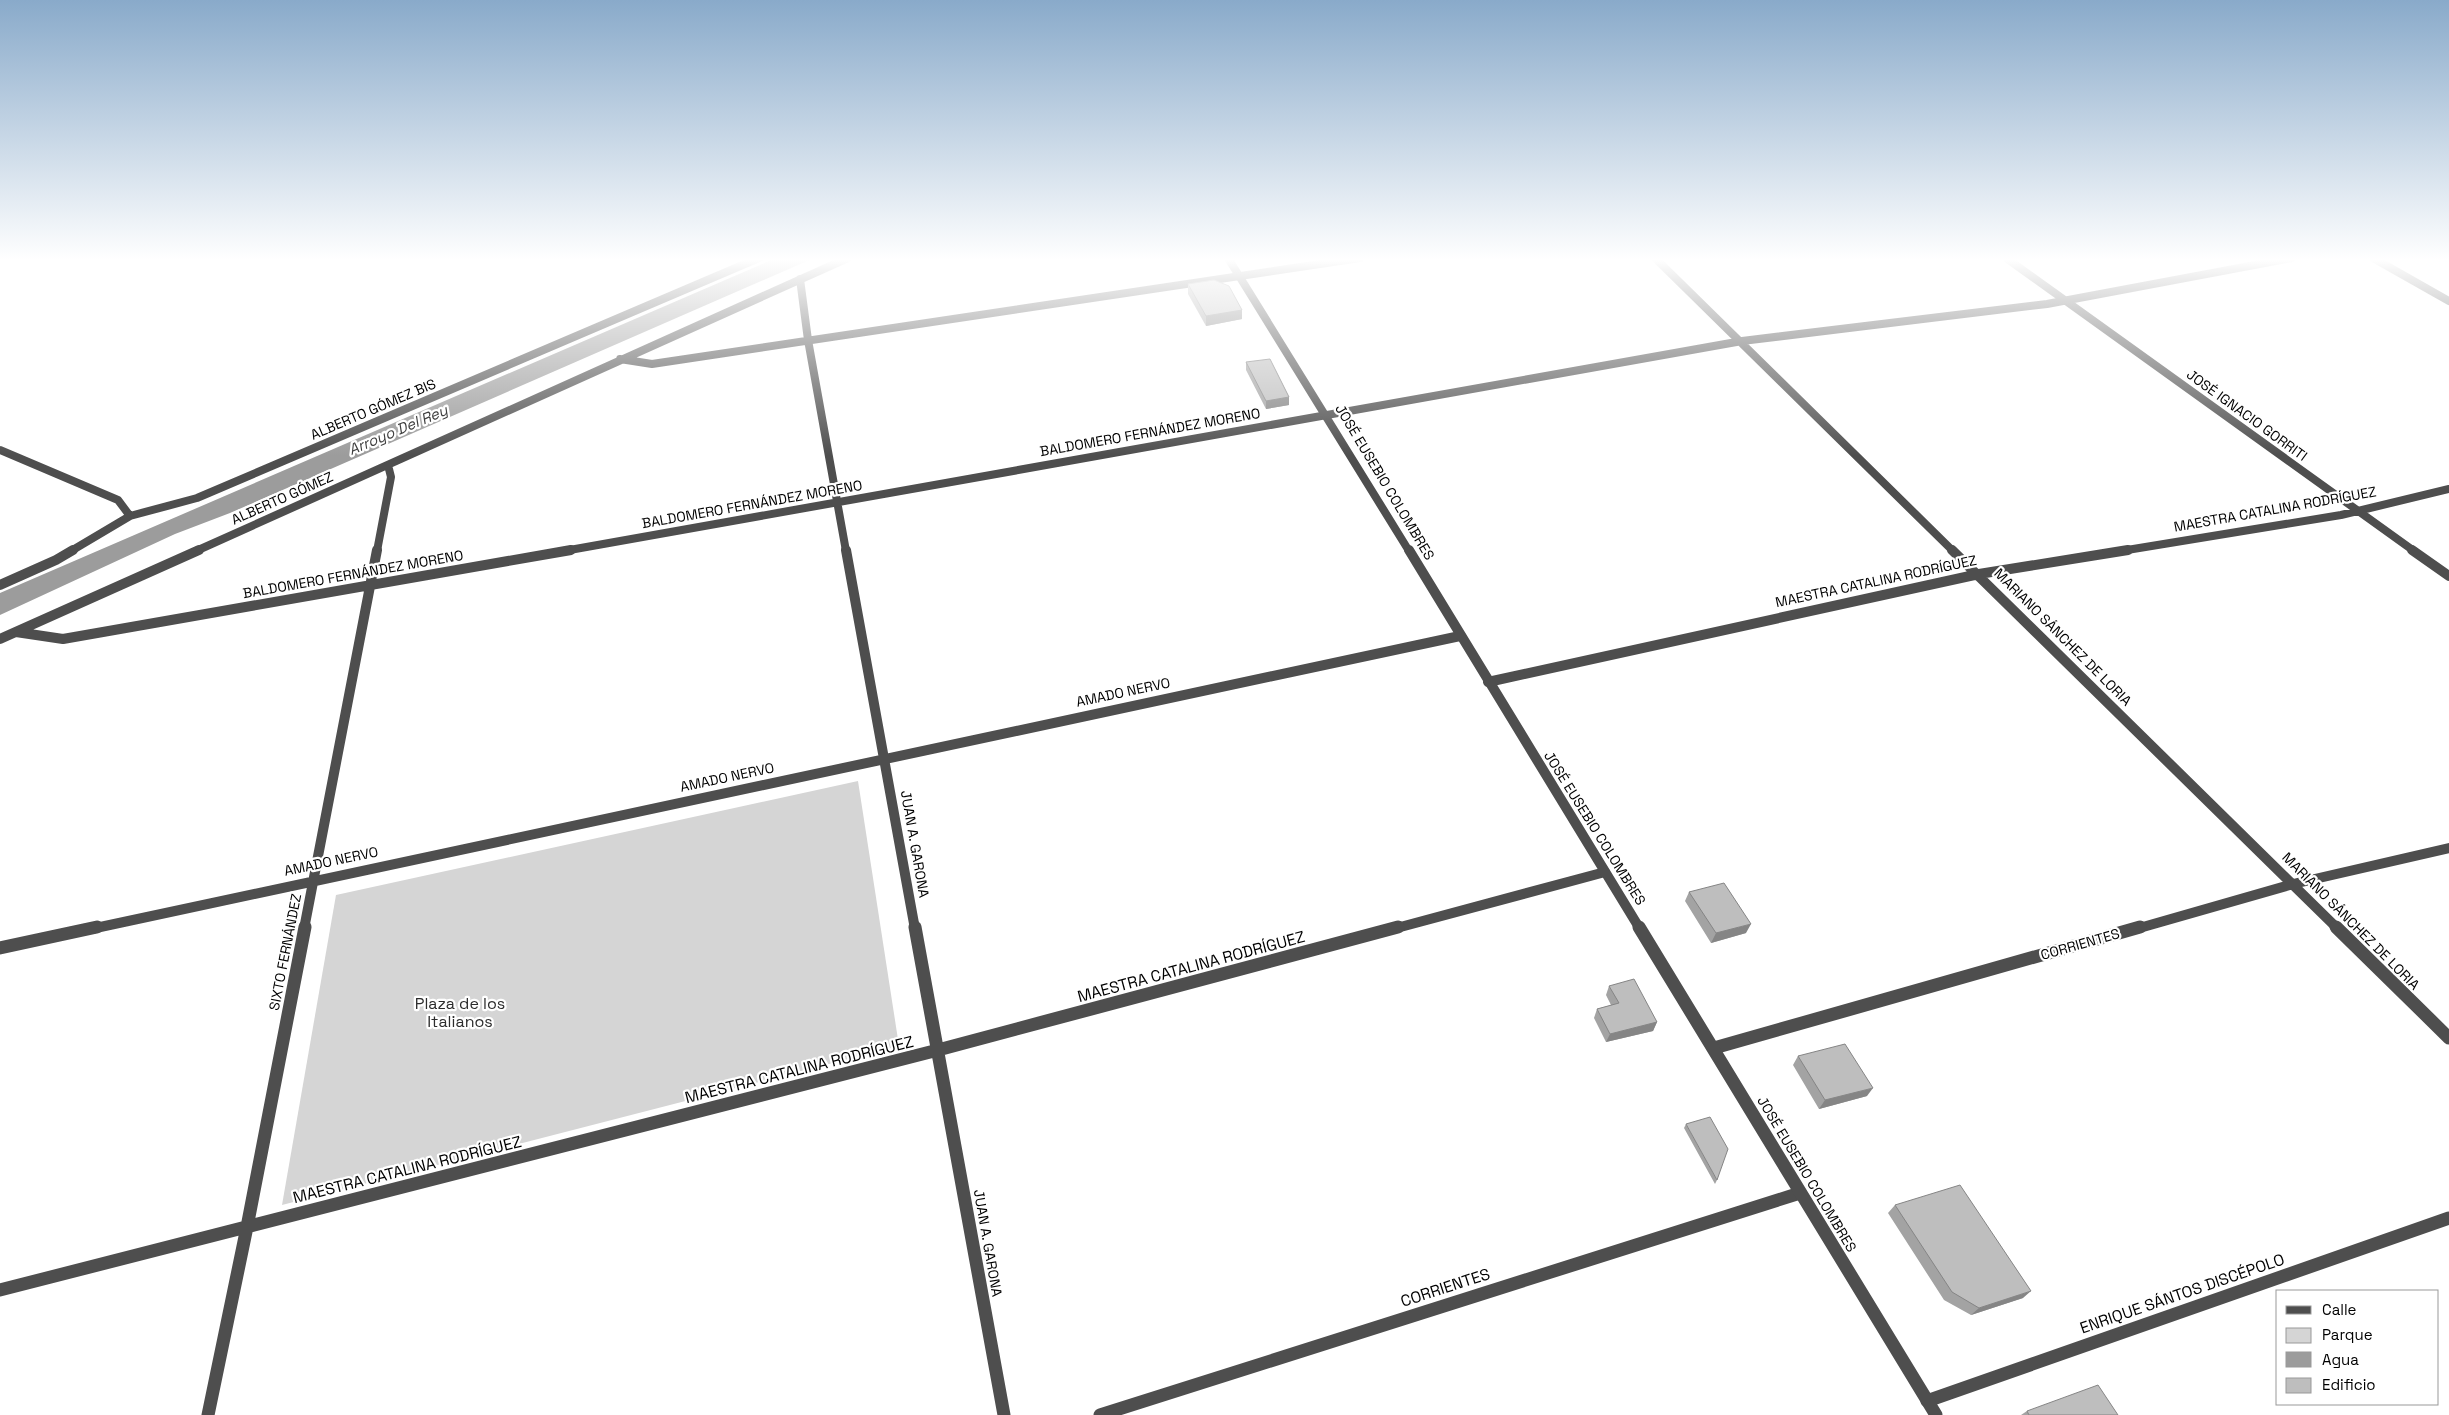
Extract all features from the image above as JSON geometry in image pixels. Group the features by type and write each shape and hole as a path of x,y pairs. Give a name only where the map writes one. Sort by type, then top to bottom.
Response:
{"street":[{"name":"ALBERTO GÓMEZ BIS","path":"0,585 56,560 130,516 197,498 604,324"},
{"name":"ALBERTO GÓMEZ","path":"0,639 698,324"},
{"name":"JUAN A. GARONA","path":"806,324 1004,1415"},
{"path":"620,359 652,364 917,324"},
{"name":"JOSÉ EUSEBIO COLOMBRES","path":"1268,324 1326,414 1936,1415"},
{"name":"MARIANO SÁNCHEZ DE LORIA","path":"1724,324 2449,1038"},
{"name":"BALDOMERO FERNÁNDEZ MORENO","path":"16,632 45,638 63,639 838,504 1326,414 1742,341 1876,324"},
{"name":"JOSÉ IGNACIO GORRITI","path":"2099,324 2449,576"},
{"path":"0,450 118,500 130,516"},
{"name":"SIXTO FERNÁNDEZ","path":"208,1415 247,1227 391,478 388,465"},
{"name":"MAESTRA CATALINA RODRÍGUEZ","path":"1488,682 1979,574 2360,511 2449,489"},
{"name":"AMADO NERVO","path":"0,948 1460,636"},
{"name":"CORRIENTES","path":"1714,1048 2293,884 2449,848"},
{"name":"MAESTRA CATALINA RODRÍGUEZ","path":"0,1290 938,1050 1605,872"},
{"name":"CORRIENTES","path":"1100,1415 1800,1193"},
{"name":"ENRIQUE SÁNTOS DISCÉPOLO","path":"1927,1401 2449,1218"}],"green space":[{"name":"Plaza de los Italianos","path":"858,781 899,1046 282,1205 336,895"}],"water":[{"name":"Arroyo Del Rey","path":"623,324 663,324 230,513 175,534 0,615 0,593"}],"building":[{"path":"1270,359 1289,397 1266,401 1246,362"},
{"path":"1724,883 1751,924 1716,933 1689,892"},
{"path":"1634,979 1657,1022 1610,1034 1597,1009 1619,1003 1609,986"},
{"path":"1845,1044 1873,1088 1825,1100 1798,1056"},
{"path":"1710,1117 1728,1149 1717,1180 1686,1124"},
{"path":"1960,1185 2031,1291 1979,1308 1952,1292 1895,1205"},
{"path":"2098,1385 2118,1415 2029,1415 2027,1411"}]}
